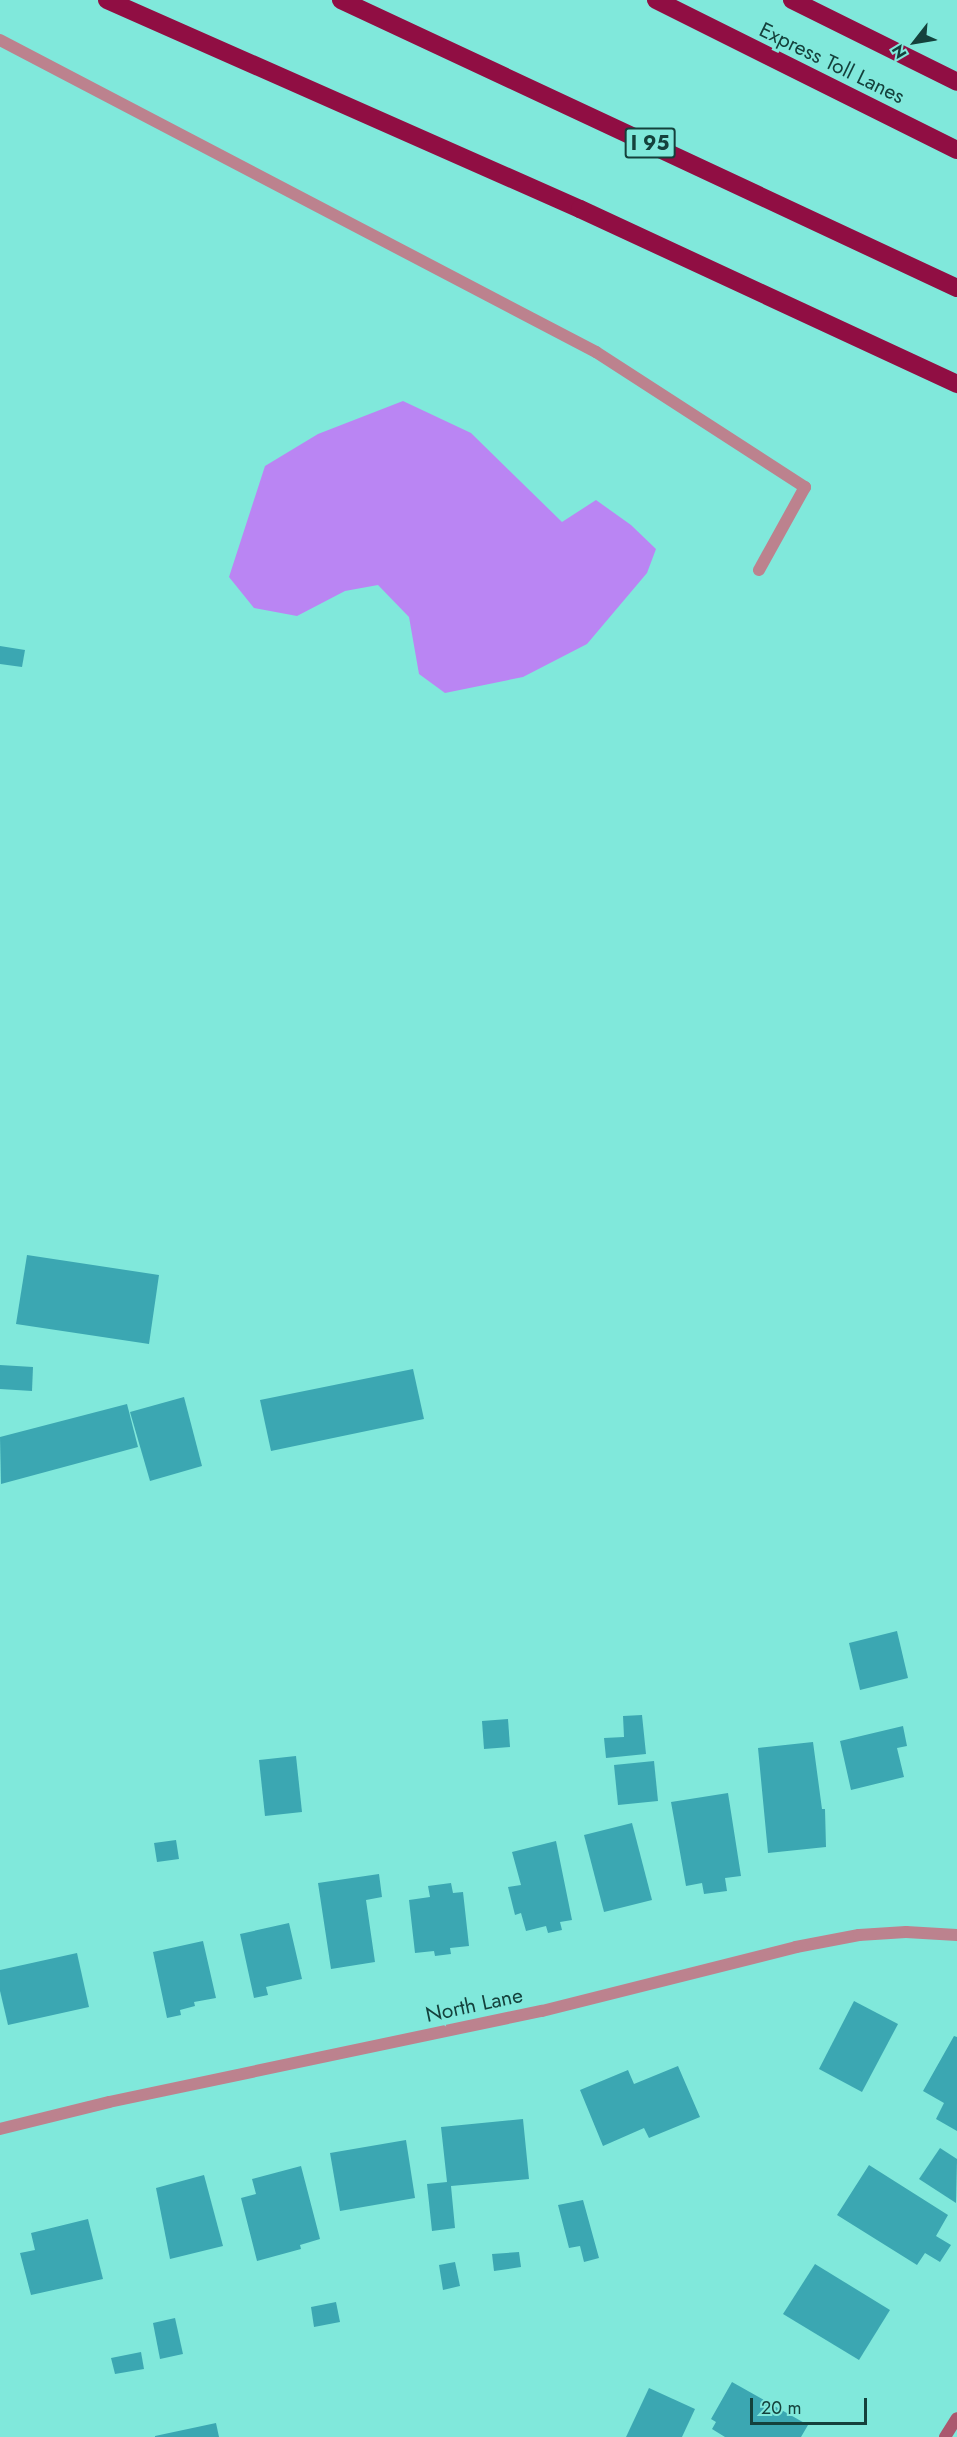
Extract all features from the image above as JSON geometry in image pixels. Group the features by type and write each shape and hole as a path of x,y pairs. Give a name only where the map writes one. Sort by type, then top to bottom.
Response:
{"highway":[{"path":"107,0 591,214 957,384"},
{"name":"I 95","path":"341,0 957,288"},
{"name":"Express Toll Lanes","path":"656,0 957,150"},
{"name":"Express Toll Lanes","path":"792,0 957,82"}],"main road":[{"path":"945,2437 957,2418"}],"street":[{"path":"0,40 596,352 805,487 759,570"},
{"name":"North Lane","path":"0,2128 109,2102 542,2011 796,1947 860,1935 906,1932 957,1935"}],"shaded area":[{"path":"403,401 471,433 562,522 596,500 631,525 656,549 647,573 587,644 523,677 445,693 419,674 409,617 378,585 345,591 297,616 254,608 229,577 265,466 318,434"}],"building":[{"path":"0,646 25,650 22,667 0,664"},
{"path":"27,1255 159,1275 149,1344 16,1324"},
{"path":"0,1365 33,1367 32,1391 0,1389"},
{"path":"413,1369 424,1419 271,1451 260,1400"},
{"path":"184,1397 202,1466 150,1481 130,1412"},
{"path":"127,1404 138,1447 1,1484 0,1437"},
{"path":"897,1631 908,1678 860,1690 849,1643"},
{"path":"642,1715 646,1754 606,1758 604,1738 624,1737 623,1716"},
{"path":"508,1719 510,1747 484,1749 482,1721"},
{"path":"903,1726 907,1746 897,1748 904,1777 851,1790 840,1741"},
{"path":"813,1742 822,1809 825,1809 826,1847 768,1853 758,1748"},
{"path":"296,1756 302,1812 265,1816 259,1760"},
{"path":"654,1761 658,1801 618,1805 614,1765"},
{"path":"728,1793 741,1876 725,1878 727,1891 704,1894 702,1883 686,1886 671,1802"},
{"path":"632,1823 652,1900 604,1912 584,1835"},
{"path":"176,1840 179,1859 157,1862 154,1843"},
{"path":"556,1841 572,1920 560,1922 562,1930 548,1933 546,1926 526,1931 521,1913 515,1915 508,1887 521,1885 512,1852"},
{"path":"379,1874 382,1897 366,1900 375,1962 331,1969 318,1883"},
{"path":"451,1883 453,1893 463,1892 469,1946 450,1948 451,1954 435,1956 434,1951 415,1953 409,1900 430,1897 428,1886"},
{"path":"289,1923 302,1979 266,1987 268,1995 254,1998 240,1934"},
{"path":"203,1941 216,1998 194,2002 195,2006 180,2010 181,2015 167,2018 153,1952"},
{"path":"77,1953 89,2007 8,2025 0,1991 0,1970"},
{"path":"854,2001 898,2024 862,2092 819,2069"},
{"path":"954,2036 957,2037 957,2131 936,2119 944,2103 923,2091"},
{"path":"678,2066 700,2117 649,2138 644,2128 603,2146 580,2090 628,2070 634,2084"},
{"path":"523,2119 529,2179 451,2186 455,2228 432,2231 427,2184 447,2182 441,2127"},
{"path":"406,2140 415,2198 340,2211 330,2153"},
{"path":"940,2148 957,2159 956,2203 919,2179"},
{"path":"869,2165 948,2215 936,2236 951,2245 940,2262 925,2253 917,2265 837,2215"},
{"path":"301,2166 320,2239 300,2245 301,2249 257,2261 241,2198 256,2194 252,2179"},
{"path":"204,2175 223,2246 170,2259 156,2188"},
{"path":"583,2200 599,2258 584,2262 580,2246 569,2248 558,2205"},
{"path":"88,2219 103,2279 31,2295 20,2253 35,2250 31,2233"},
{"path":"519,2252 521,2267 494,2271 492,2254"},
{"path":"455,2262 460,2286 443,2290 439,2265"},
{"path":"815,2264 890,2310 859,2360 783,2314"},
{"path":"336,2302 340,2322 314,2327 311,2307"},
{"path":"175,2318 183,2354 160,2359 153,2323"},
{"path":"141,2352 144,2369 115,2374 111,2358"},
{"path":"732,2382 808,2425 801,2437 725,2437 712,2429 716,2422 711,2419"},
{"path":"649,2388 695,2409 682,2437 626,2437"},
{"path":"216,2423 219,2437 155,2437 155,2436"}]}
